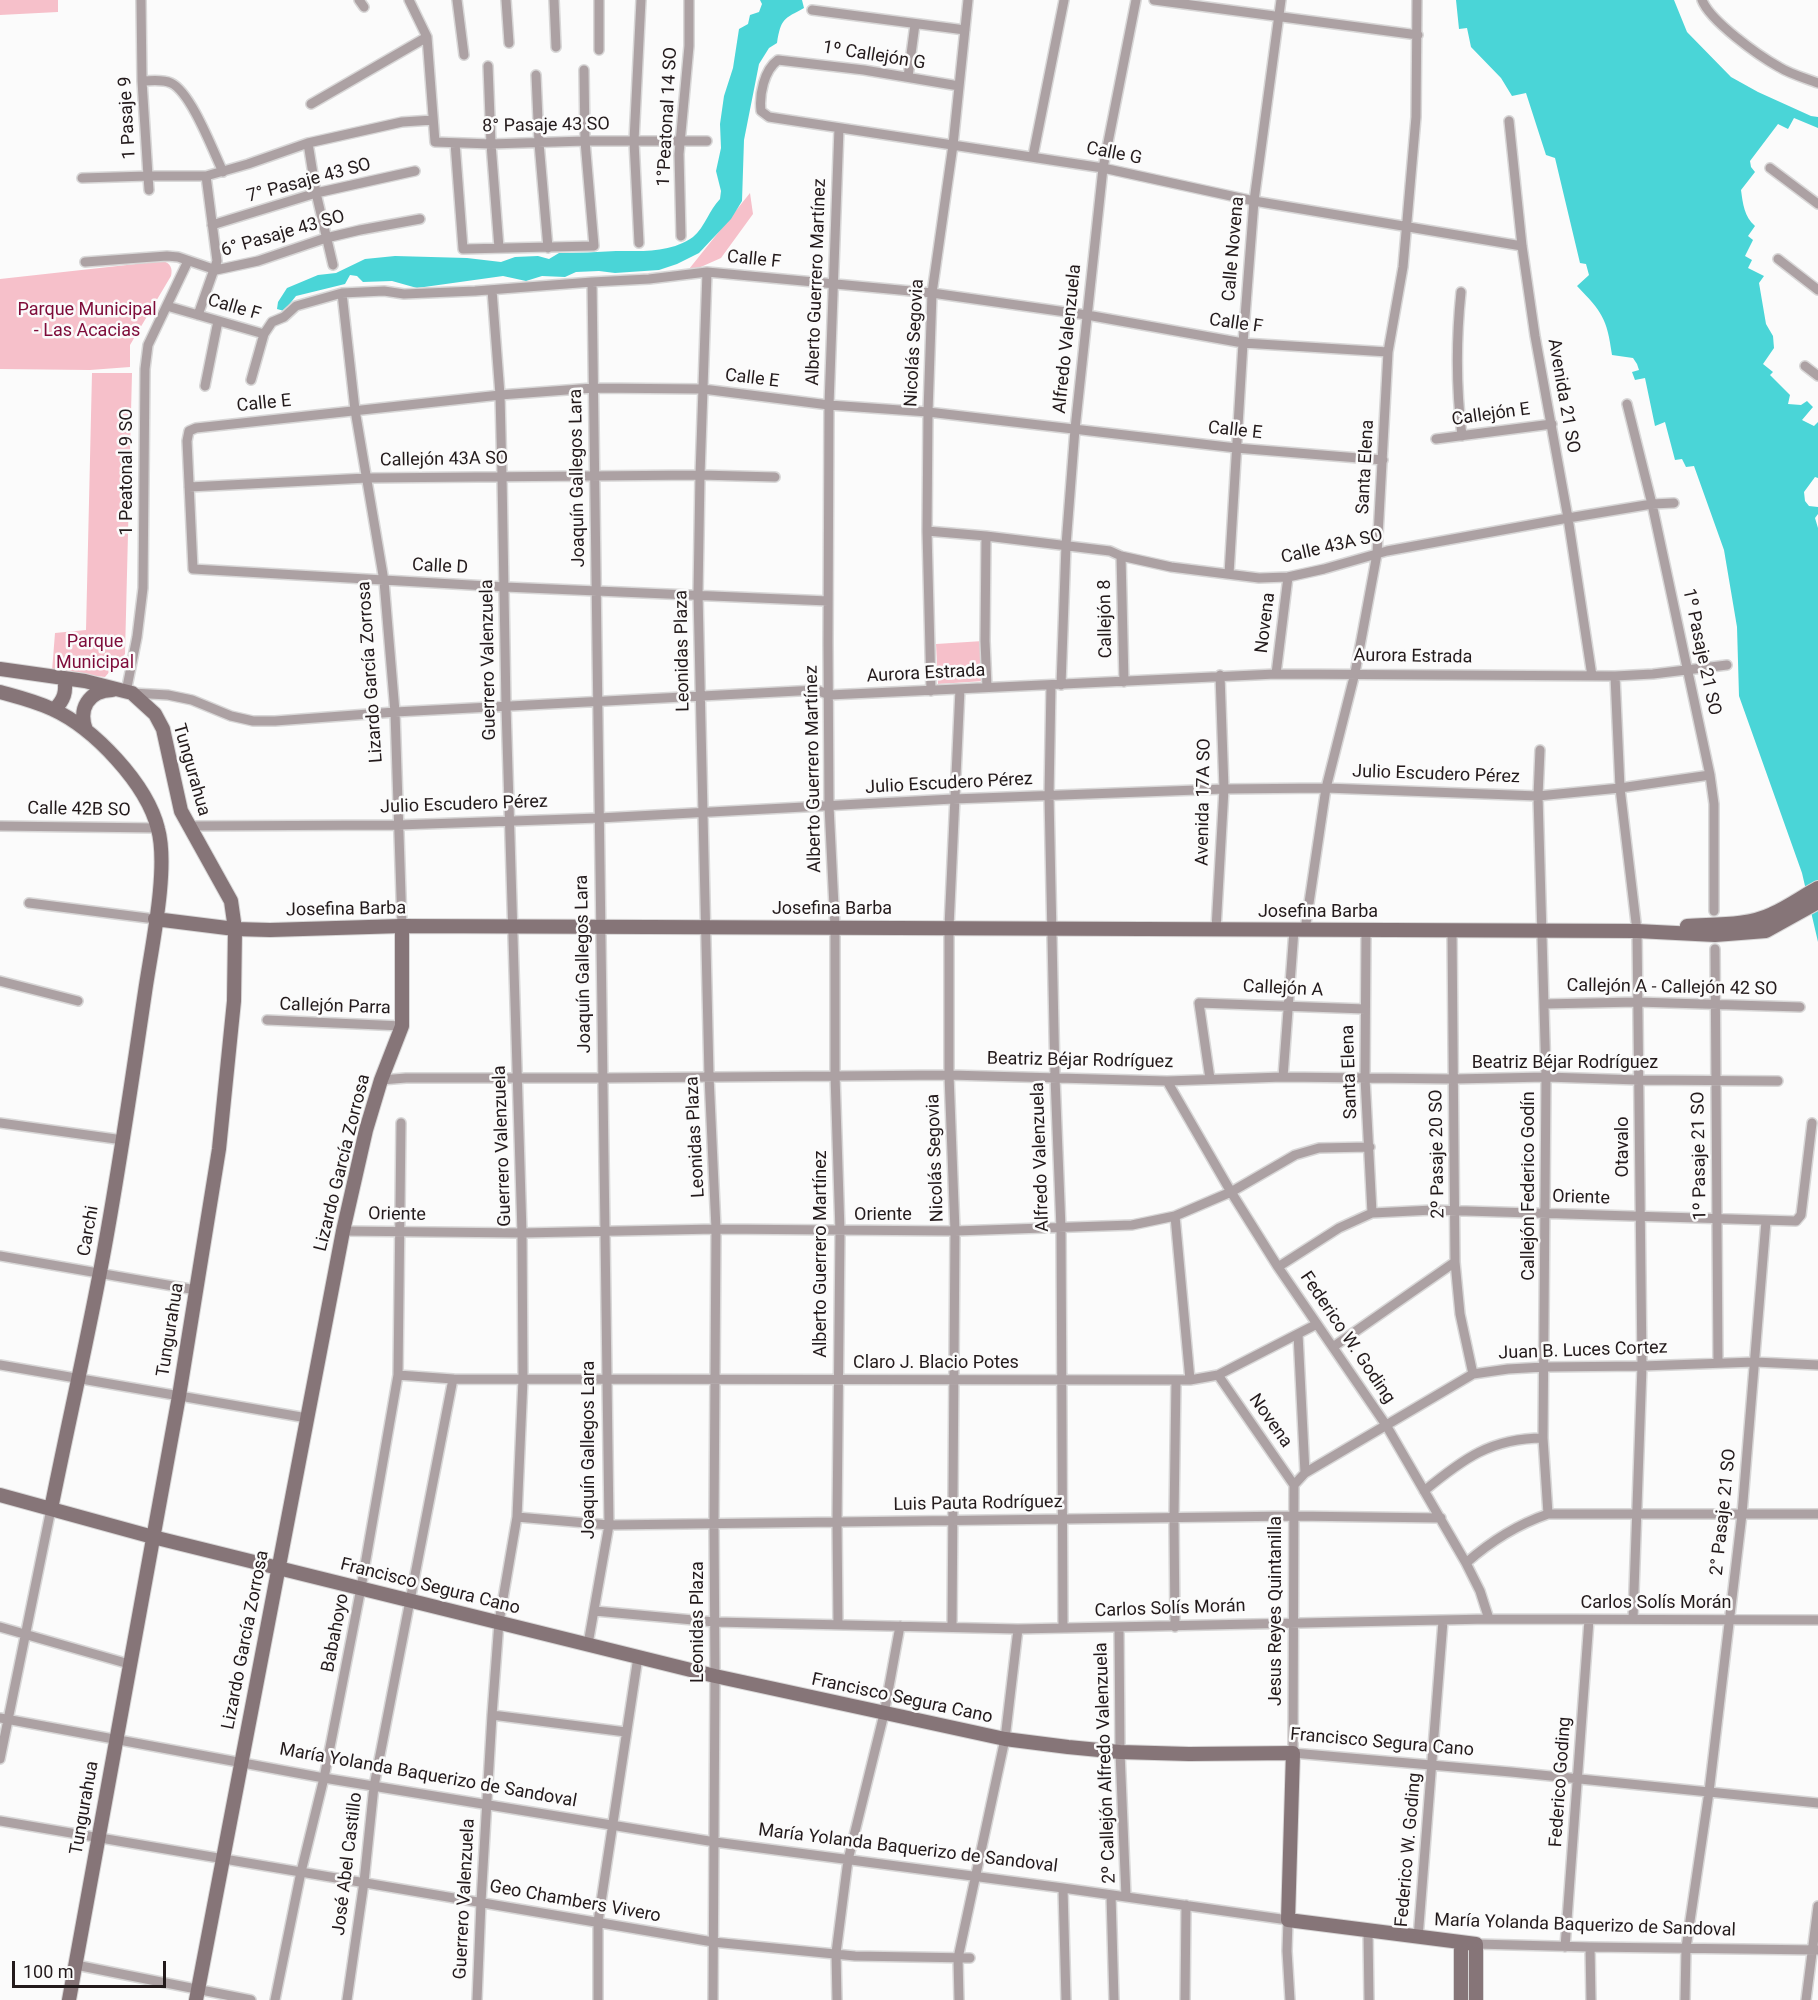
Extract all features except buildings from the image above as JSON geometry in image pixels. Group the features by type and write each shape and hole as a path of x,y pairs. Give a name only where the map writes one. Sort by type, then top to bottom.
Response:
{"street":[{"name":"1 Pasaje 9","path":"141,0 142,81 148,176 206,176"},
{"name":"8° Pasaje 43 SO","path":"409,0 427,37 435,142 491,144 707,141"},
{"path":"457,0 464,54"},
{"path":"506,0 509,43"},
{"path":"554,0 556,47"},
{"path":"599,0 599,50"},
{"path":"639,243 634,141 641,0"},
{"name":"1°Peatonal 14 SO","path":"681,236 680,141 689,46 689,0"},
{"name":"Nicolás Segovia","path":"931,691 927,531 932,293 953,145 968,0"},
{"path":"1033,156 1064,0"},
{"name":"Alfredo Valenzuela","path":"1061,685 1066,545 1075,429 1103,168 1136,0"},
{"path":"1154,0 1418,35"},
{"name":"Calle Novena","path":"1229,574 1254,201 1281,0"},
{"name":"Santa Elena","path":"1283,1077 1299,930 1326,788 1355,673 1377,554 1389,352 1407,226 1416,117 1417,0"},
{"path":"1702,0 1724,27 1779,68 1818,83"},
{"path":"812,10 965,30"},
{"path":"908,77 915,24"},
{"path":"311,104 427,37"},
{"name":"Calle G","path":"784,59 772,64 760,96 761,111 769,117 1033,156 1103,168 1254,201 1522,246"},
{"name":"1º Callejón G","path":"784,59 959,86"},
{"path":"488,66 499,248"},
{"path":"455,143 463,249 594,246 585,141 584,70"},
{"path":"536,75 538,143 548,248"},
{"path":"142,81 171,83 187,97 223,172"},
{"path":"198,315 218,261 206,176 308,143 402,122 433,120"},
{"name":"Avenida 21 SO","path":"1509,121 1522,246 1535,336 1568,518 1592,676"},
{"name":"Alberto Guerrero Martínez","path":"838,1624 840,1232 835,1075 835,927 830,806 828,601 829,405 839,128"},
{"path":"308,143 316,194 333,265"},
{"path":"1770,168 1818,204"},
{"name":"7° Pasaje 43 SO","path":"212,225 316,194 415,171"},
{"path":"82,178 148,176 149,190"},
{"name":"6° Pasaje 43 SO","path":"85,262 167,256 216,270 258,261 326,238 420,219"},
{"path":"1778,259 1818,290"},
{"name":"1 Peatonal 9 SO","path":"126,692 137,637 143,588 145,369 148,345 188,261"},
{"name":"Calle F","path":"167,306 264,334 273,322 284,318 296,306 342,293 384,291 414,294 492,290 649,279 707,272 932,293 1087,315 1243,343 1389,352"},
{"name":"Leonidas Plaza","path":"707,272 698,594 709,1076 716,1229 713,2000"},
{"name":"Joaquín Gallegos Lara","path":"588,1644 609,1525 592,282"},
{"name":"Guerrero Valenzuela","path":"477,2000 492,1715 499,1622 517,1517 523,1379 522,1233 509,821 500,395 492,290"},
{"path":"1461,292 1457,342 1457,387 1462,436"},
{"name":"Lizardo García Zorrosa","path":"197,1995 343,1231 366,1130 381,1080 402,1026 402,926 394,712 384,581 355,410 342,293"},
{"path":"205,386 218,321"},
{"path":"251,380 264,334"},
{"path":"1805,366 1818,376"},
{"name":"Calle E","path":"189,487 187,441 189,431 196,428 500,395 593,388 703,389 829,405 928,412 1236,448 1383,460"},
{"name":"1º Pasaje 21 SO","path":"1627,404 1689,669 1710,775 1714,804 1714,911"},
{"name":"Callejón E","path":"1436,439 1552,424"},
{"path":"700,475 775,477"},
{"name":"Callejón 43A SO","path":"189,487 367,478 700,475"},
{"name":"Calle D","path":"189,487 193,569 505,588 828,601"},
{"name":"Calle 43A SO","path":"927,531 1110,551 1121,556 1172,567 1259,578 1288,577 1377,554 1568,518 1652,504 1674,503"},
{"path":"986,536 987,687"},
{"name":"Callejón 8","path":"1121,556 1124,682"},
{"name":"Novena","path":"1276,674 1288,577"},
{"name":"Aurora Estrada","path":"126,692 168,695 192,700 231,716 253,721 275,721 394,712 817,690 829,695 1276,674 1615,676 1727,665"},
{"path":"0,669 64,678 126,692"},
{"name":"Avenida 17A SO","path":"1216,929 1224,789 1220,675"},
{"name":"Otavalo","path":"1615,676 1620,788 1637,931 1642,1366 1633,1619"},
{"path":"54,710 65,696 64,678"},
{"name":"Alfredo Valenzuela","path":"1051,685 1049,796 1061,1229 1063,1628"},
{"name":"Nicolás Segovia","path":"952,1627 955,1231 949,1075 949,927 960,688"},
{"name":"Carchi","path":"0,692 30,700 54,710 86,730 130,774 151,808 162,844 155,919 123,1140 99,1273 26,1634 4,1718 0,1759"},
{"path":"86,730 82,720 83,709 88,699 97,692 126,692"},
{"name":"Tungurahua","path":"69,2000 179,1396 219,1149 234,1001 235,929 231,901 179,806 163,729 155,714 126,692"},
{"name":"Callejón Federico Godín","path":"1540,750 1538,796 1546,1077 1543,1438 1548,1514"},
{"name":"Julio Escudero Pérez","path":"188,826 398,825 599,818 954,798 1224,789 1326,788 1538,796 1620,788 1710,775"},
{"name":"Calle 42B SO","path":"0,826 158,828"},
{"path":"1776,920 1818,888"},
{"name":"Josefina Barba","path":"29,903 235,929 270,930 402,926 1053,927 1637,931 1714,935 1766,931 1776,920"},
{"path":"1776,920 1818,903"},
{"name":"Santa Elena","path":"1366,930 1365,1078 1372,1213"},
{"name":"2º Pasaje 20 SO","path":"1452,931 1455,1262 1460,1314 1473,1374"},
{"name":"1º Pasaje 21 SO","path":"1715,949 1718,1363"},
{"path":"0,981 78,1001"},
{"name":"Callejón A - Callejón 42 SO","path":"1544,1004 1637,1002 1800,1007"},
{"name":"Callejón A","path":"1210,1079 1199,1003 1365,1009"},
{"name":"Callejón Parra","path":"267,1020 402,1026"},
{"name":"Beatriz Béjar Rodríguez","path":"381,1080 406,1077 517,1079 949,1075 1167,1081 1283,1077 1454,1079 1546,1077 1778,1081"},
{"name":"Federico W. Goding","path":"1167,1081 1231,1192 1278,1267 1386,1425 1466,1563 1489,1619"},
{"path":"0,1123 123,1140"},
{"name":"Oriente","path":"1278,1267 1339,1228 1372,1213 1455,1210 1796,1221 1801,1215 1812,1123"},
{"name":"Babahoyo","path":"275,2000 301,1872 324,1778 361,1588 398,1375 401,1124"},
{"name":"Oriente","path":"343,1231 522,1233 716,1229 840,1232 1061,1229 1132,1225 1175,1216 1231,1192 1295,1155 1318,1148 1370,1146"},
{"path":"1175,1216 1190,1380"},
{"name":"2° Pasaje 21 SO","path":"1685,2000 1686,1948 1709,1792 1742,1514 1766,1221"},
{"path":"0,1256 196,1290"},
{"path":"1333,1347 1455,1262"},
{"name":"Claro J. Blacio Potes","path":"398,1375 453,1379 1190,1380 1218,1375 1317,1324"},
{"path":"1294,1485 1305,1473 1298,1334"},
{"name":"Juan B. Luces Cortez","path":"1305,1473 1473,1374 1544,1367 1755,1362 1818,1365"},
{"path":"0,1365 307,1418"},
{"name":"Novena","path":"1218,1375 1294,1485"},
{"name":"José Abel Castillo","path":"347,2000 364,1882 374,1786 453,1379"},
{"path":"1175,1627 1176,1380"},
{"path":"1424,1491 1456,1464 1478,1452 1524,1438 1543,1438"},
{"name":"Jesus Reyes Quintanilla","path":"1290,2000 1287,1951 1295,1622 1294,1485"},
{"name":"Francisco Segura Cano","path":"0,1495 153,1537 715,1676 1005,1739 1068,1748 1120,1752 1293,1753 1818,1803"},
{"path":"1466,1563 1508,1531 1548,1514 1818,1514"},
{"name":"Luis Pauta Rodríguez","path":"517,1517 609,1525 1294,1516 1441,1518"},
{"name":"Carlos Solís Morán","path":"595,1611 715,1622 1018,1629 1489,1619 1818,1620"},
{"name":"Federico Goding","path":"1565,1947 1589,1620"},
{"name":"Federico W. Goding","path":"1418,1938 1443,1621"},
{"path":"837,2000 836,1953 848,1860 884,1714 900,1626"},
{"path":"0,1627 129,1664"},
{"name":"2º Callejón Alfredo Valenzuela","path":"1119,1628 1120,1752 1126,1897"},
{"path":"959,2000 958,1958 1005,1739 1018,1629"},
{"path":"598,2000 598,1922 638,1657"},
{"path":"492,1715 626,1732"},
{"name":"María Yolanda Baquerizo de Sandoval","path":"4,1718 324,1778 715,1842 1418,1938 1476,1944 1565,1947 1815,1950"},
{"name":"Geo Chambers Vivero","path":"0,1821 713,1942 855,1956 970,1958"},
{"path":"1063,1888 1066,2000"},
{"path":"1111,1895 1114,2000"},
{"path":"1185,2000 1186,1905"},
{"path":"1806,2000 1815,1950 1818,1906"},
{"path":"1368,1931 1369,2000"},
{"path":"1461,1943 1461,2000"},
{"path":"1476,1944 1476,2000"},
{"path":"1590,1947 1591,2000"},
{"path":"76,1965 197,1995 251,2000"}],"green space":[{"path":"0,0 58,0 58,12 0,15"},
{"path":"750,193 753,214 721,258 685,274"},
{"name":"Parque Municipal - Las Acacias","path":"163,261 170,266 171,276 130,345 130,367 90,370 0,369 0,279"},
{"name":"Parque Municipal","path":"92,373 132,373 125,654 105,677 52,671 55,633 86,630"},
{"path":"983,641 984,681 938,684 936,644"}],"water":[{"path":"760,0 802,0 804,8 784,20 777,43 769,48 759,64 744,140 742,201 731,219 699,253 659,270 615,273 576,272 565,277 542,276 526,281 503,276 417,288 392,281 363,282 357,276 350,275 345,284 296,296 284,311 277,309 278,302 287,288 318,275 336,273 365,259 395,256 467,258 501,262 515,257 538,256 549,259 559,253 656,250 675,246 693,237 720,199 721,191 716,171 721,148 720,124 724,96 733,68 739,29 748,24 750,15 759,12 762,4"},
{"path":"1456,0 1674,0 1687,32 1731,77 1758,92 1818,117 1818,128 1794,118 1788,129 1778,124 1750,161 1755,172 1741,190 1746,214 1755,226 1748,236 1753,240 1745,256 1752,260 1748,268 1764,276 1759,283 1766,324 1773,336 1774,348 1763,364 1773,372 1770,375 1790,395 1788,404 1801,405 1807,401 1813,407 1802,420 1814,426 1818,422 1818,478 1815,477 1804,492 1805,501 1809,506 1818,507 1818,514 1815,518 1818,528 1818,942 1802,873 1739,696 1737,627 1724,550 1694,466 1686,467 1682,459 1675,460 1665,422 1655,426 1645,378 1635,380 1632,372 1639,370 1633,358 1612,355 1608,332 1602,316 1577,286 1589,275 1586,264 1580,263 1555,158 1546,155 1526,93 1512,96 1501,78 1471,47 1467,28 1459,29"}]}
